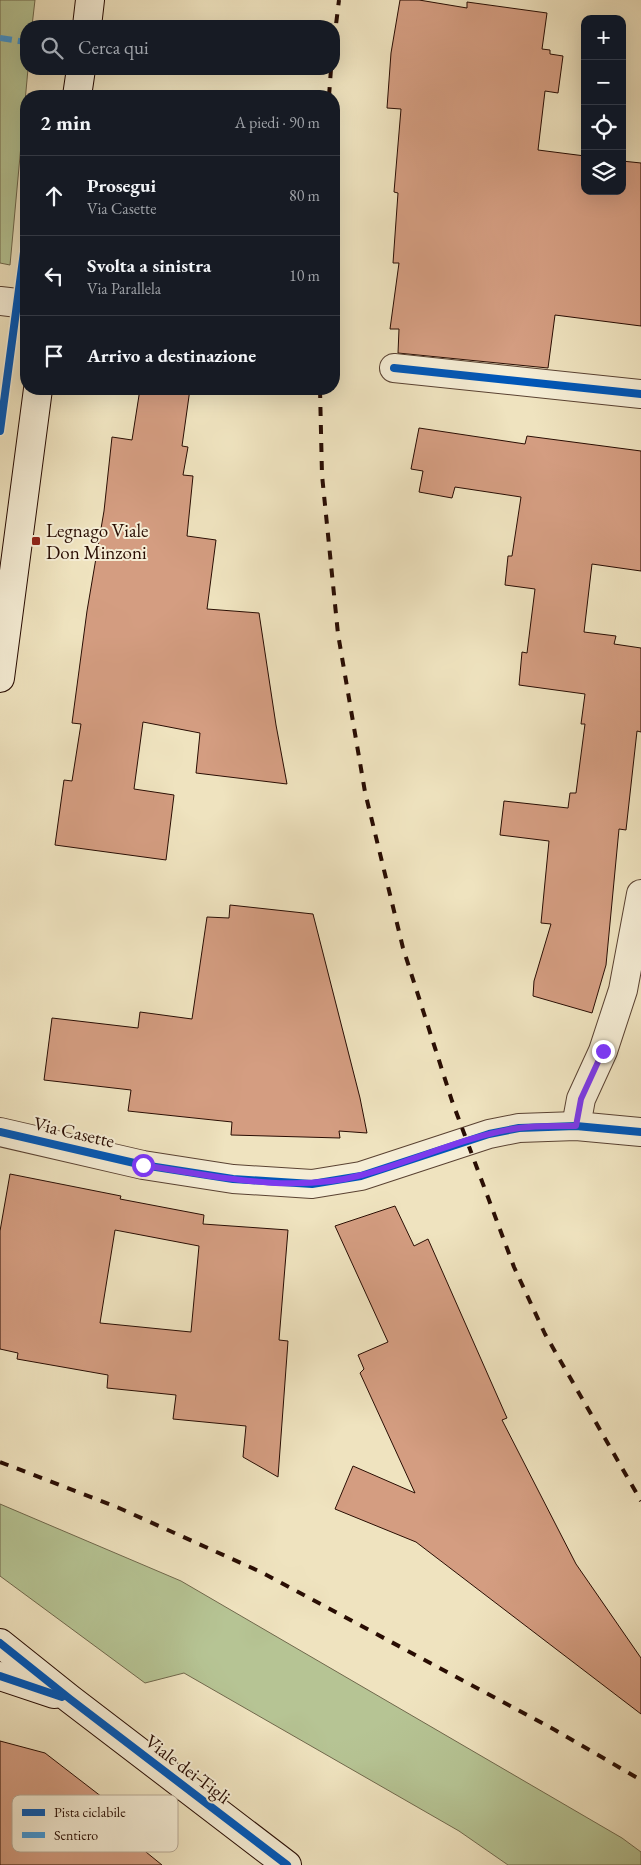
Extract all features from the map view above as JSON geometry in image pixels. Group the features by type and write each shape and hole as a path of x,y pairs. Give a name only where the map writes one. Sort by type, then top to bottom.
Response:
{"street":[{"path":"88,20 90,0"},
{"path":"78,90 80,75"},
{"path":"0,301 20,303"},
{"path":"394,368 641,394"},
{"path":"0,678 37,395"},
{"path":"576,1126 581,1099 603,1051 623,990 641,894"},
{"name":"Via Casette","path":"0,1132 143,1165 233,1179 312,1184 361,1176 496,1133 519,1128 576,1126 641,1132"},
{"name":"Viale dei Tigli","path":"0,1643 287,1865"},
{"name":"Viale dei Tigli","path":"0,1676 70,1699"}],"green space":[{"path":"0,0 35,0 33,20 20,20 20,75 27,75 26,90 20,90 20,156 10,265 0,263"},
{"path":"0,1504 181,1581 622,1838 641,1852 641,1865 508,1865 459,1831 184,1673 145,1683 0,1576"}],"building":[{"path":"400,0 419,0 467,8 467,2 547,13 542,49 550,50 550,54 563,56 558,93 545,91 538,150 581,155 581,195 626,195 626,161 641,163 641,326 555,315 548,368 398,353 399,329 390,329 399,263 393,263 398,193 394,192 401,109 387,108 391,53"},
{"path":"139,395 189,395 182,446 188,447 183,475 193,476 187,536 216,540 207,609 259,613 287,784 196,773 200,733 143,722 134,789 174,795 166,860 55,845 64,780 72,781 81,724 72,723 87,611 104,511 112,437 132,440"},
{"path":"419,428 525,444 527,436 641,451 641,571 592,564 584,632 616,636 614,644 641,648 641,732 637,731 626,830 619,829 606,965 592,1013 533,996 534,981 551,924 541,923 549,841 500,835 504,801 568,808 570,793 576,793 585,724 581,724 585,694 519,685 522,652 527,653 535,589 505,585 508,556 512,556 521,497 455,487 452,498 419,492 423,471 411,469"},
{"path":"230,905 313,914 360,1098 367,1133 339,1131 340,1138 231,1135 232,1122 128,1111 131,1090 44,1080 52,1018 138,1028 140,1012 192,1019 207,917 229,918"},
{"path":"10,1174 121,1196 120,1199 204,1215 203,1224 288,1230 279,1340 288,1341 278,1477 243,1457 246,1426 173,1419 176,1395 107,1388 108,1375 17,1359 18,1353 0,1349 0,1231","holes":["115,1230 199,1246 191,1332 100,1323"]},
{"path":"395,1206 414,1246 428,1239 507,1418 502,1420 576,1564 641,1658 641,1714 416,1542 335,1509 353,1466 415,1493 360,1373 364,1369 358,1355 388,1342 335,1226"},
{"path":"0,1741 45,1753 99,1795 12,1795 12,1852 146,1852 162,1865 0,1865"}],"railway":[{"path":"337,20 339,0"},
{"path":"329,90 331,75"},
{"path":"320,395 322,475 338,634 365,792 403,948 452,1101 514,1267 545,1334 641,1501"},
{"path":"0,1462 119,1508 261,1572 555,1730 641,1780"}],"marked path":[{"path":"0,38 20,41"}],"cycle path":[{"path":"0,431 20,282"},
{"path":"394,368 641,394"},
{"path":"0,1132 143,1165 233,1179 312,1184 361,1176 489,1134 519,1128 576,1126 641,1132"},
{"path":"0,1643 287,1865"},
{"path":"0,1676 62,1697"}],"place":[{"name":"Legnago Viale Don Minzoni","path":"36,541"}],"route":[{"path":"143,1165 233,1179 312,1184 361,1176 489,1134 519,1128 576,1126 581,1099 603,1051"}]}
